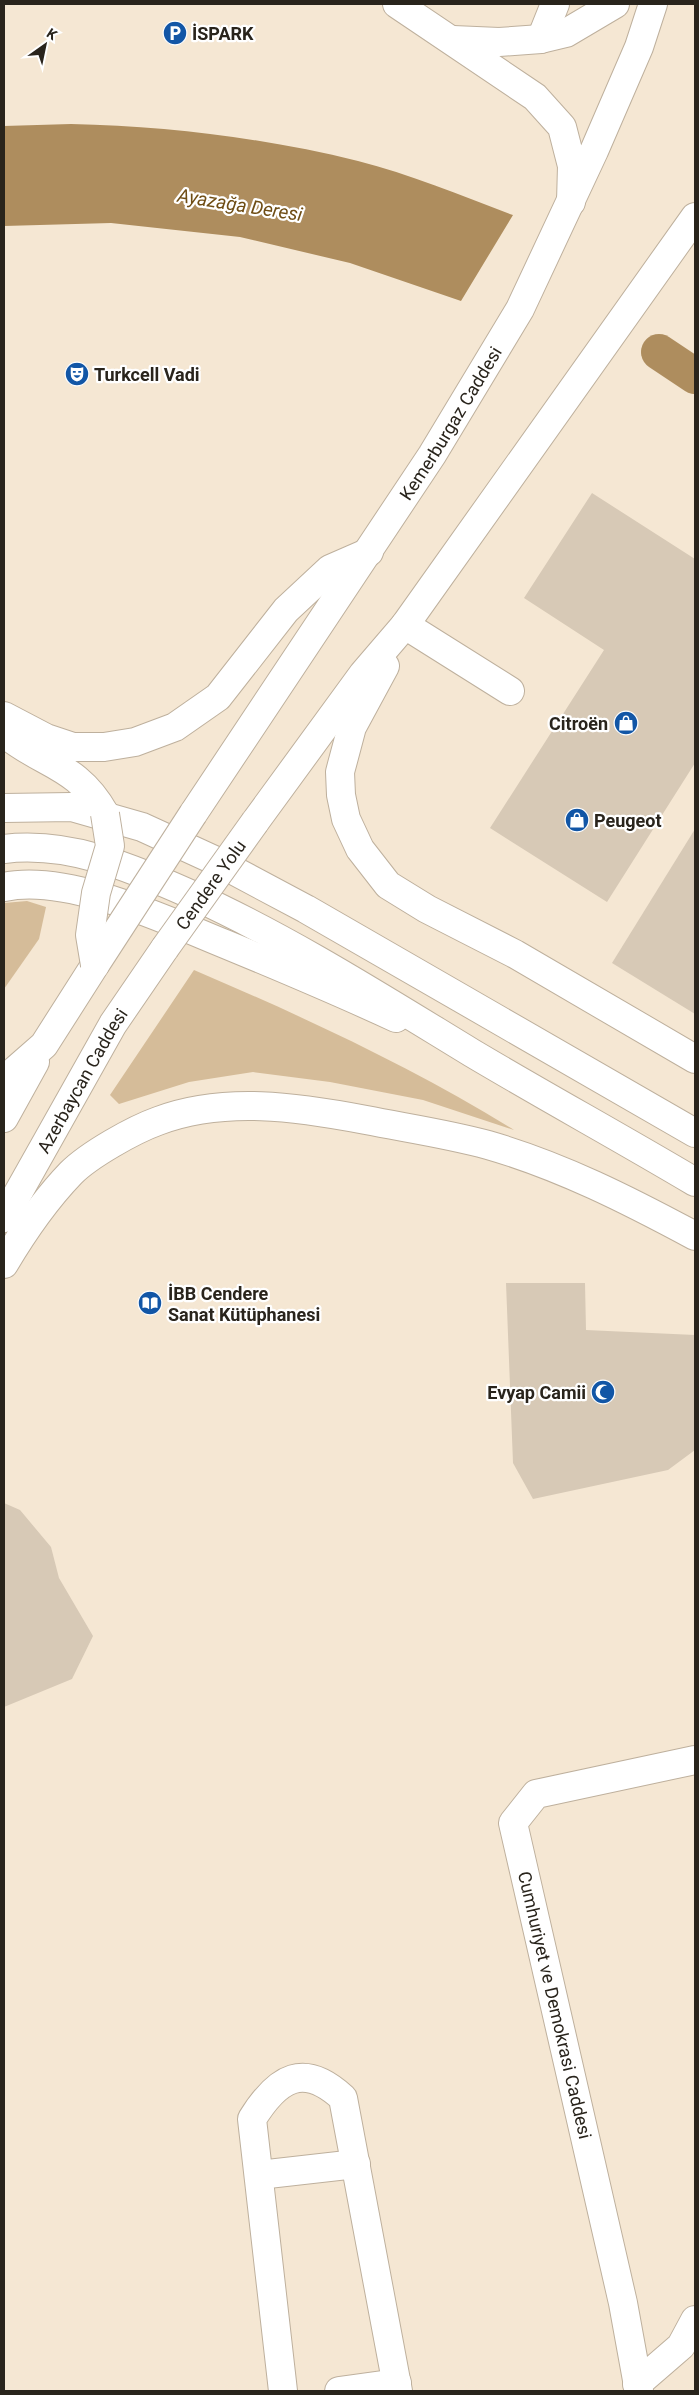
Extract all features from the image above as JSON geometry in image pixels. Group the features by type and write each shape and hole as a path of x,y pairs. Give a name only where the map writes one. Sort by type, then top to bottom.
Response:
{"main road":[{"path":"397,4 454,40 536,97 562,127 572,166 571,204"},
{"path":"541,39 555,4"},
{"path":"454,40 499,42 541,39 566,33 615,4"},
{"name":"Kemerburgaz Caddesi","path":"44,1045 193,814 432,455 520,309 571,204 639,47 653,4"},
{"path":"695,217 405,625 372,692 352,727 343,754 340,772 341,795 346,819 360,849 388,885 427,909 516,954 695,1059"},
{"path":"4,716 46,738 73,747 104,747 135,742 175,727 218,697 286,610 330,569 369,552"},
{"path":"405,625 510,691"},
{"name":"Cendere Yolu","path":"165,948 352,688 405,625"},
{"path":"4,734 19,746 77,777 94,795 105,814 110,846 96,893 90,935 95,965"},
{"path":"4,808 72,807 142,827 214,860 306,909 695,1133"},
{"path":"4,849 22,846 67,849 134,869 251,923 342,972 474,1054 695,1182"},
{"path":"4,887 21,883 67,888 146,911 299,974 474,1054"},
{"name":"Azerbaycan Caddesi","path":"4,1218 113,1024 165,948"},
{"path":"4,1080 44,1045"},
{"path":"4,1118 44,1045"},
{"path":"4,1264 37,1213 72,1172 114,1143 158,1121 196,1112 246,1105 310,1110 488,1145 556,1168 616,1194 695,1236"},
{"name":"Cumhuriyet ve Demokrasi Caddesi","path":"638,2387 621,2294 513,1823 536,1794 695,1760"},
{"path":"283,2391 252,2119 262,2103 277,2088 296,2077 313,2077 330,2086 343,2098 397,2387 339,2391"},
{"path":"259,2175 356,2164"},
{"name":"Cumhuriyet ve Demokrasi Caddesi","path":"638,2387 681,2346 695,2320"}],"shaded area":[{"path":"27,901 46,907 39,939 4,989 4,903"},
{"path":"194,970 276,1006 397,1064 514,1130 423,1100 330,1082 253,1072 189,1082 119,1104 110,1095"}],"water":[{"path":"71,124 144,127 216,135 323,153 397,172 513,215 461,301 350,263 240,237 111,223 4,226 4,126"}],"building":[{"path":"592,493 695,559 695,763 607,902 490,828 604,650 524,598"},
{"path":"695,829 695,1014 612,963"},
{"name":"Evyap Camii","path":"506,1283 585,1283 586,1330 695,1335 695,1450 668,1470 533,1499 513,1463"},
{"path":"4,1503 20,1510 51,1547 59,1578 93,1636 72,1679 4,1707"}],"waterway":[{"name":"Ayazağa Deresi","path":"659,352 695,376"}],"place":[{"name":"İSPARK","path":"175,33"},
{"name":"Turkcell Vadi","path":"77,374"},
{"name":"Citroën","path":"626,723"},
{"name":"Peugeot","path":"577,820"},
{"name":"İBB Cendere Sanat Kütüphanesi","path":"150,1303"},
{"name":"Evyap Camii","path":"603,1392"}]}
